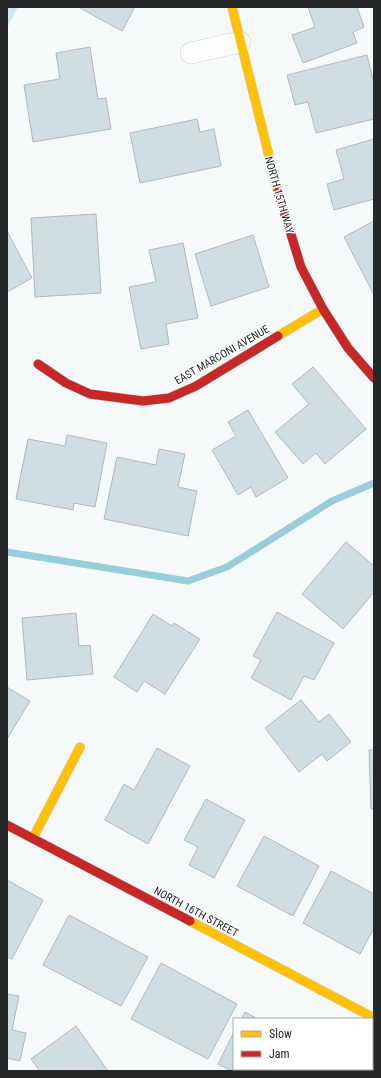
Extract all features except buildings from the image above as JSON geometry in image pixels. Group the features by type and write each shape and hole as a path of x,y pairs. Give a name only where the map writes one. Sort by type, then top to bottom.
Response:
{"street":[{"name":"NORTH 15TH WAY","path":"232,7 281,204 301,267 323,309 348,348 374,378"},
{"path":"191,53 240,42"},
{"name":"EAST MARCONI AVENUE","path":"38,364 66,383 90,394 143,401 169,398 196,386 323,309"},
{"path":"33,838 80,747"},
{"name":"NORTH 16TH STREET","path":"7,825 374,1018"}],"shaded area":[{"path":"7,7 18,7 7,28"}],"waterway":[{"path":"7,552 188,581 227,567 332,501 374,483"}],"traffic: slow":[{"path":"232,7 278,192"},
{"path":"278,336 323,309"},
{"path":"33,838 80,747"},
{"path":"190,921 374,1018"}],"traffic: jam":[{"path":"278,192 301,267 323,309 348,348 374,378"},
{"path":"38,364 66,383 90,394 143,401 169,398 196,386 278,336"},
{"path":"7,825 190,921"}]}
